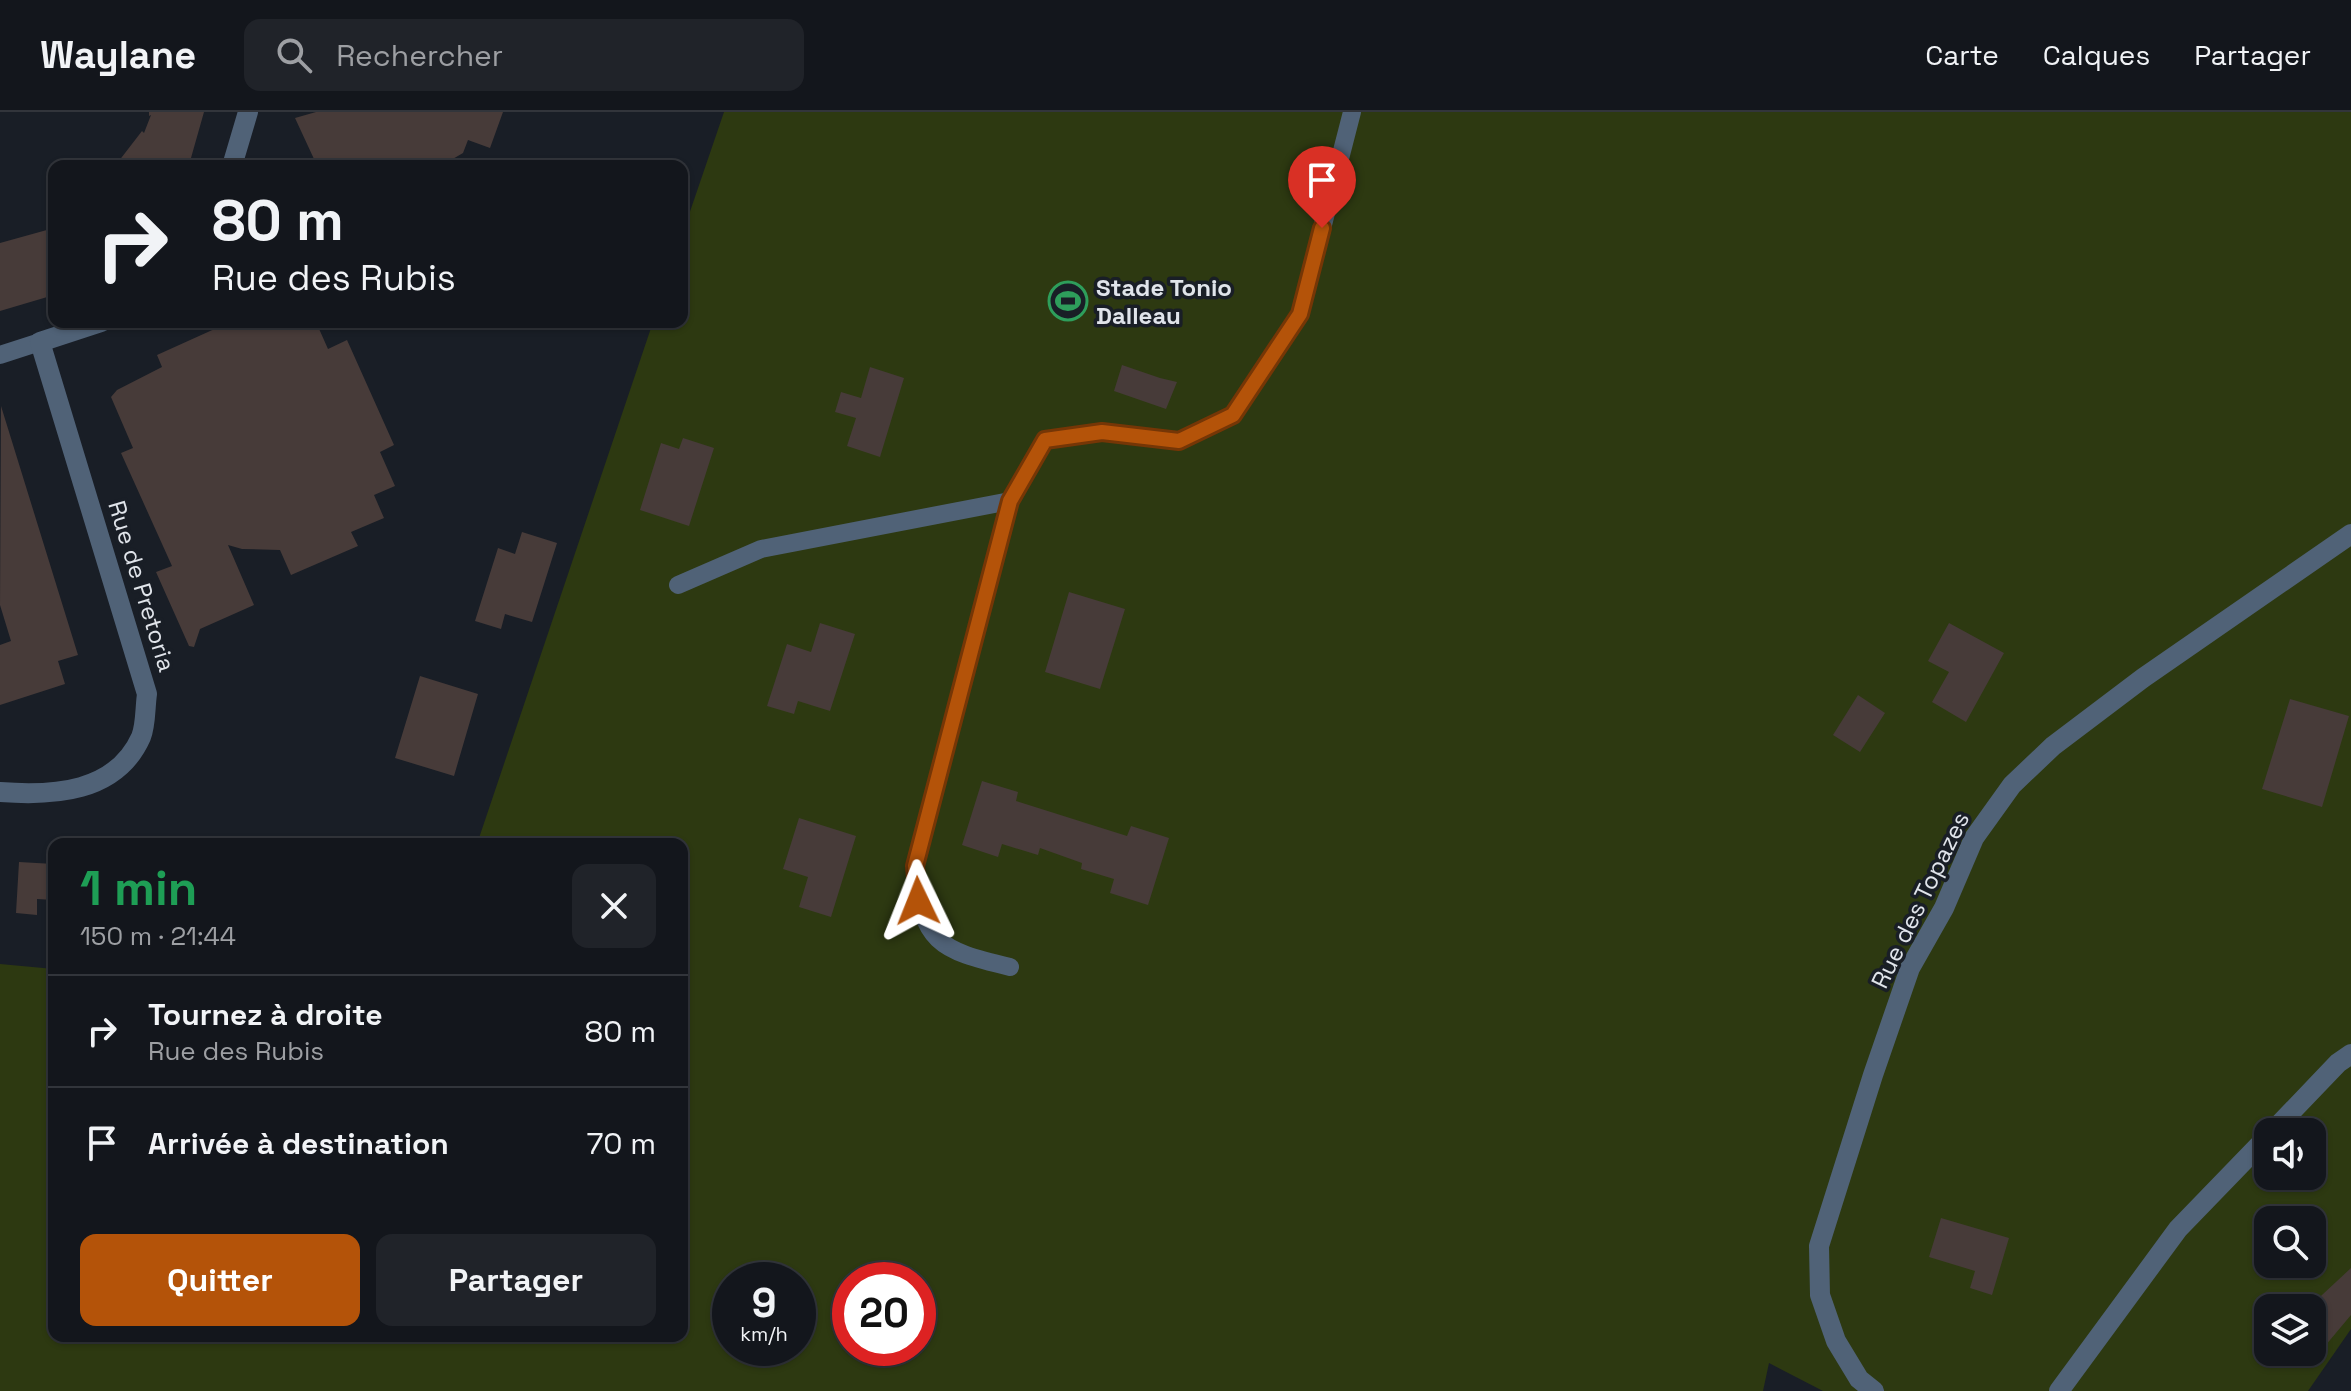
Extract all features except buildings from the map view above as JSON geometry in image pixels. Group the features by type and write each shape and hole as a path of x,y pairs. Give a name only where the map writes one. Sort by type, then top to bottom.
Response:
{"street":[{"path":"234,160 248,112"},
{"path":"40,342 83,328"},
{"name":"Rue de Pretoria","path":"0,792 31,794 80,789 119,769 141,736 147,694 40,342"},
{"name":"Rue des Topazes","path":"1874,1391 1859,1379 1836,1341 1820,1295 1819,1246 1910,968 1944,908 1974,838 2012,785 2053,746 2143,678 2351,534"},
{"path":"2285,1118 2338,1063 2351,1054"},
{"path":"2059,1391 2178,1229 2254,1151"}],"lane":[{"path":"1010,967 946,947 927,926 918,901 915,866 1010,501 1045,440 1102,432 1179,441 1233,415 1300,314 1352,112"},
{"path":"0,355 40,342"},
{"path":"678,585 761,549 1010,501"}],"green space":[{"path":"724,112 2351,112 2351,1329 2326,1365 2326,1294 2254,1294 2254,1366 2325,1366 2308,1391 1823,1391 1769,1363 1763,1391 0,1391 0,964 48,968 48,1342 688,1342 688,838 479,838 651,328 688,328 688,217"}],"place":[{"name":"Stade Tonio Dalleau","path":"1068,301"}],"route":[{"path":"918,901 915,866 1010,501 1045,440 1102,432 1179,441 1233,415 1300,314 1322,228"}]}
